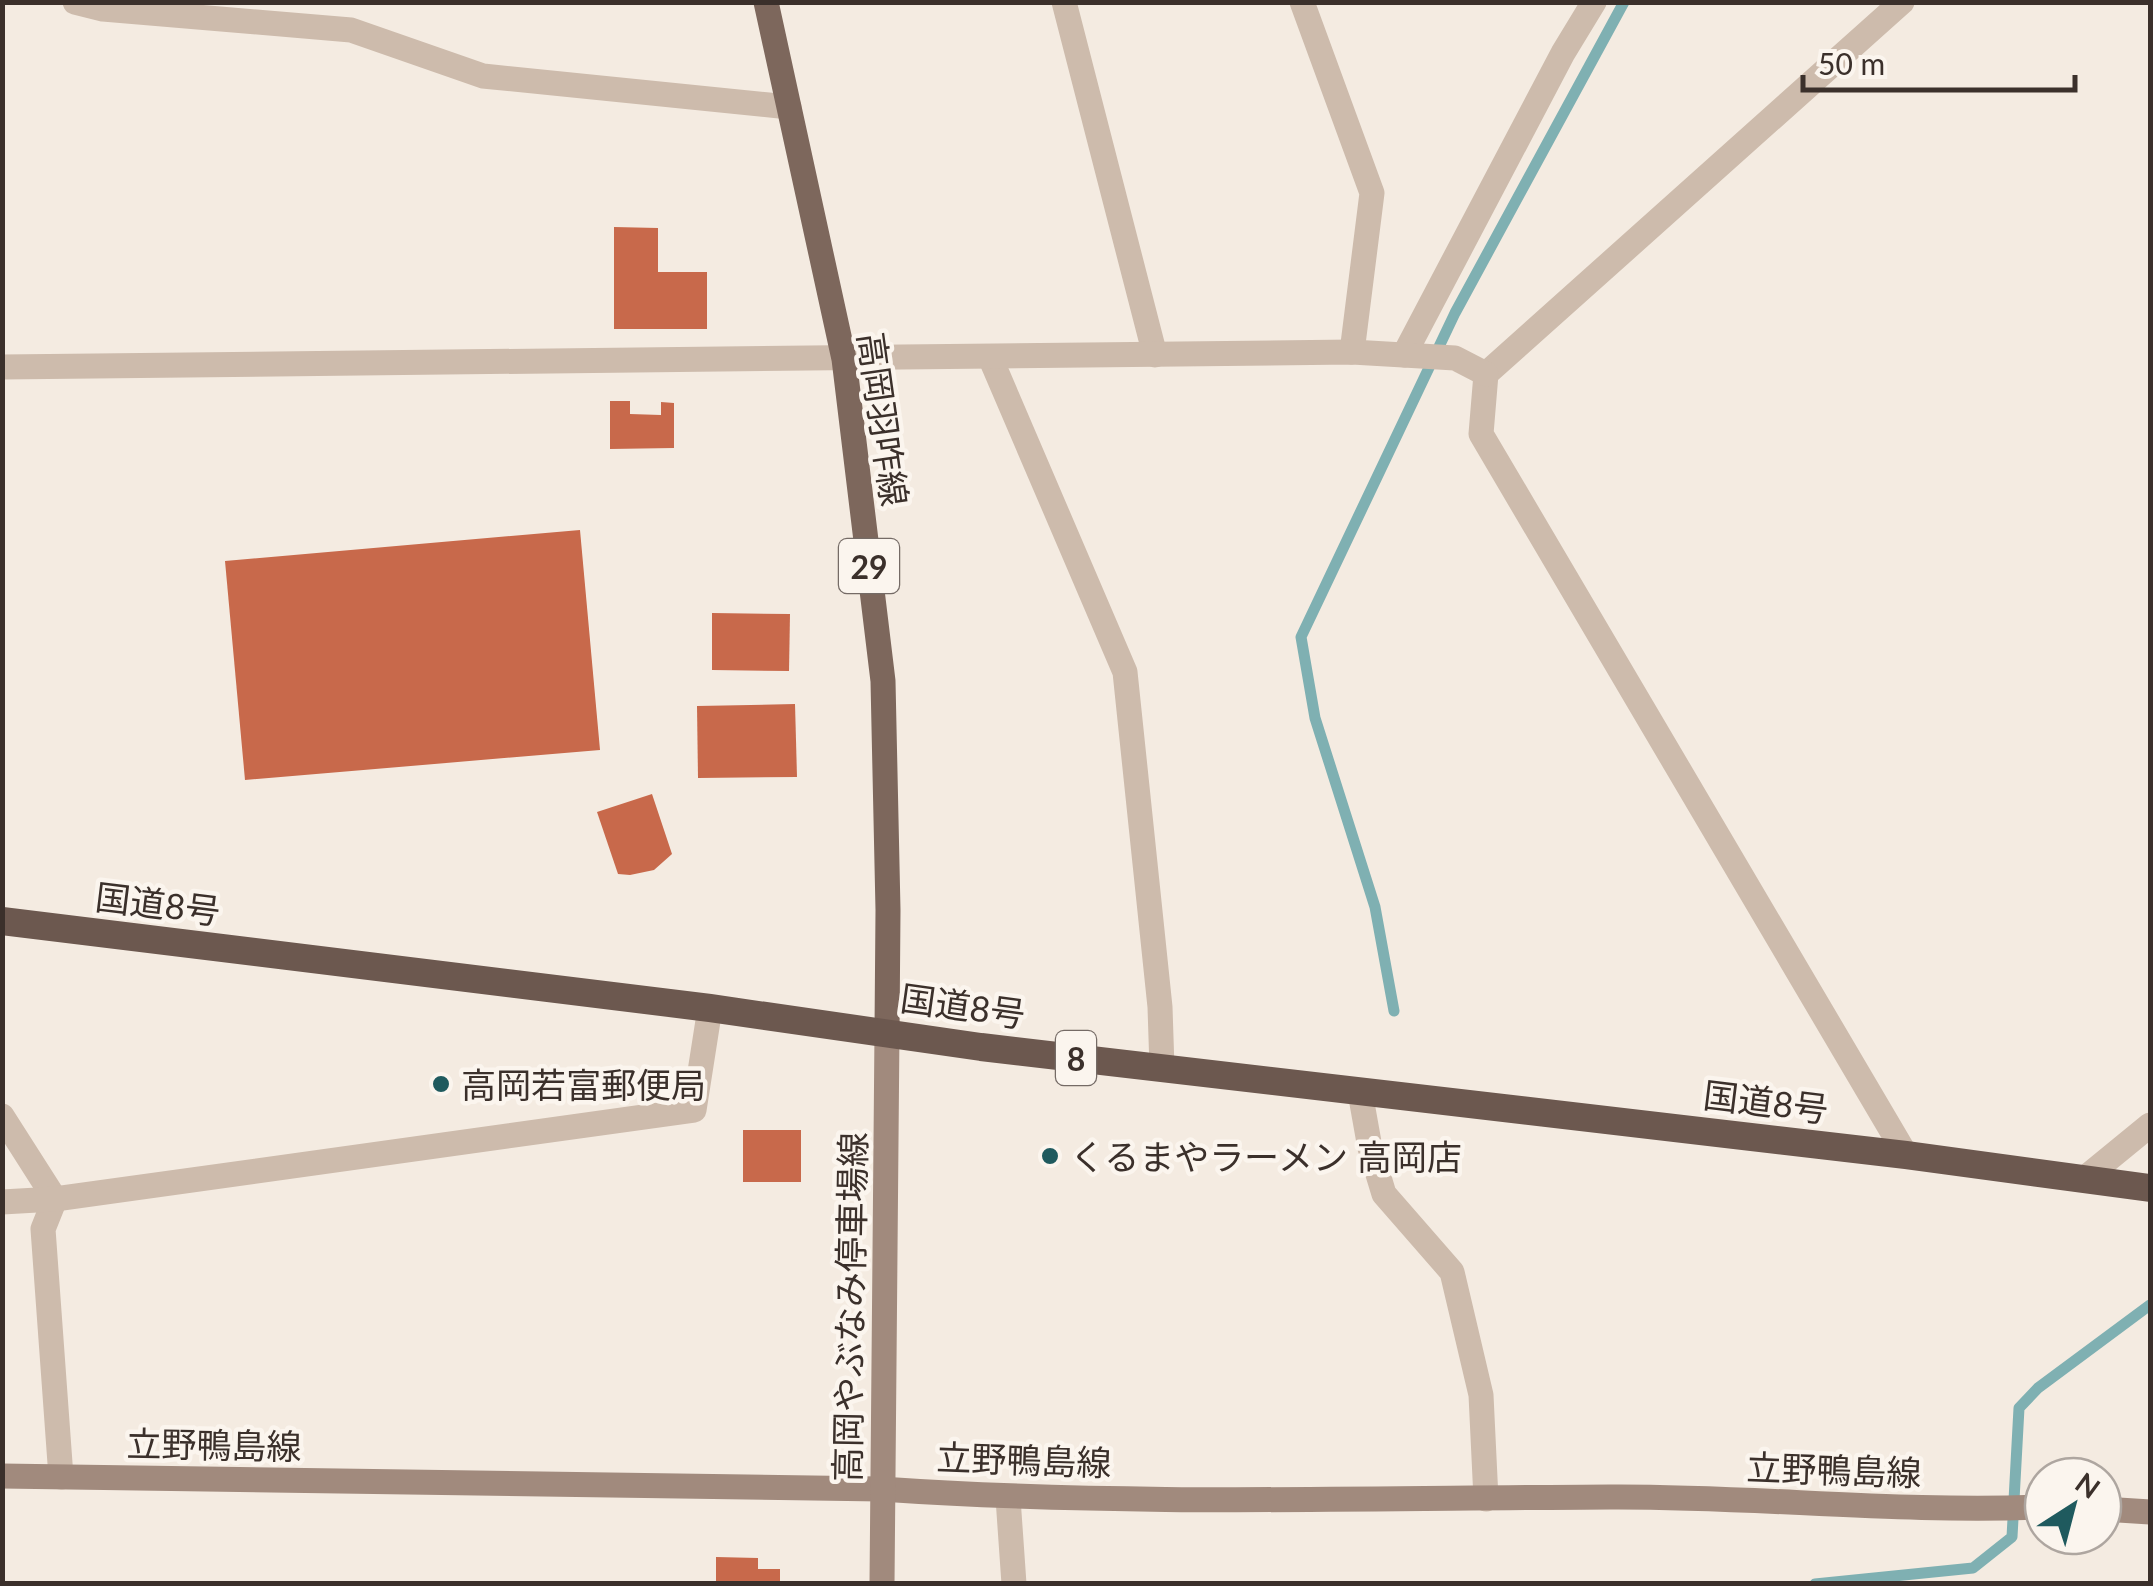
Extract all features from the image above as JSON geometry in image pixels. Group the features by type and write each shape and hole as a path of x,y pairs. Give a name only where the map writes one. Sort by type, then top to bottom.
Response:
{"highway":[{"name":"国道8号","path":"2,922 710,1008 981,1047 1906,1155 2150,1188"}],"main road":[{"name":"高岡羽咋線","path":"766,2 844,359 883,681 887,1031"},
{"name":"高岡やぶなみ停車場線","path":"882,1584 887,1031"},
{"name":"立野鴨島線","path":"2,1476 881,1489 1008,1498 1614,1497 2023,1508"},
{"path":"2123,1510 2150,1512"}],"street":[{"path":"75,2 102,9 351,30 483,76 789,107"},
{"path":"347,2 351,30"},
{"path":"1064,2 1155,354"},
{"path":"1302,2 1372,192 1352,352"},
{"path":"1404,355 1563,53 1594,2"},
{"path":"1902,2 1486,374 1481,434 1906,1155"},
{"path":"2,367 1352,352 1456,358 1486,374"},
{"path":"990,357 1125,672 1160,1007 1162,1068"},
{"path":"2,1202 55,1199 694,1110 710,1008"},
{"path":"1360,1092 1370,1148 1384,1194 1452,1272 1481,1395 1486,1499"},
{"path":"2,1116 55,1199"},
{"path":"2084,1179 2150,1126"},
{"path":"55,1199 44,1229 61,1477"},
{"path":"1008,1498 1014,1584"}],"building":[{"path":"614,227 658,228 658,272 707,272 707,329 614,329"},
{"path":"610,401 630,401 630,414 661,415 661,402 674,403 674,448 610,449"},
{"path":"580,530 600,750 245,780 225,561"},
{"path":"712,613 790,614 789,671 712,670"},
{"path":"795,704 797,777 698,778 697,706"},
{"path":"652,794 672,854 654,870 618,874 597,812"},
{"path":"743,1130 801,1130 801,1182 743,1182"},
{"path":"716,1557 758,1558 758,1569 780,1569 780,1584 716,1584"}],"waterway":[{"path":"1394,1011 1375,907 1315,718 1301,637 1455,313 1624,2"},
{"path":"1815,1584 1973,1568 2012,1537 2019,1408 2038,1388 2150,1305"}],"place":[{"name":"高岡若富郵便局","path":"441,1084"},
{"name":"くるまやラーメン 高岡店","path":"1050,1156"}]}
